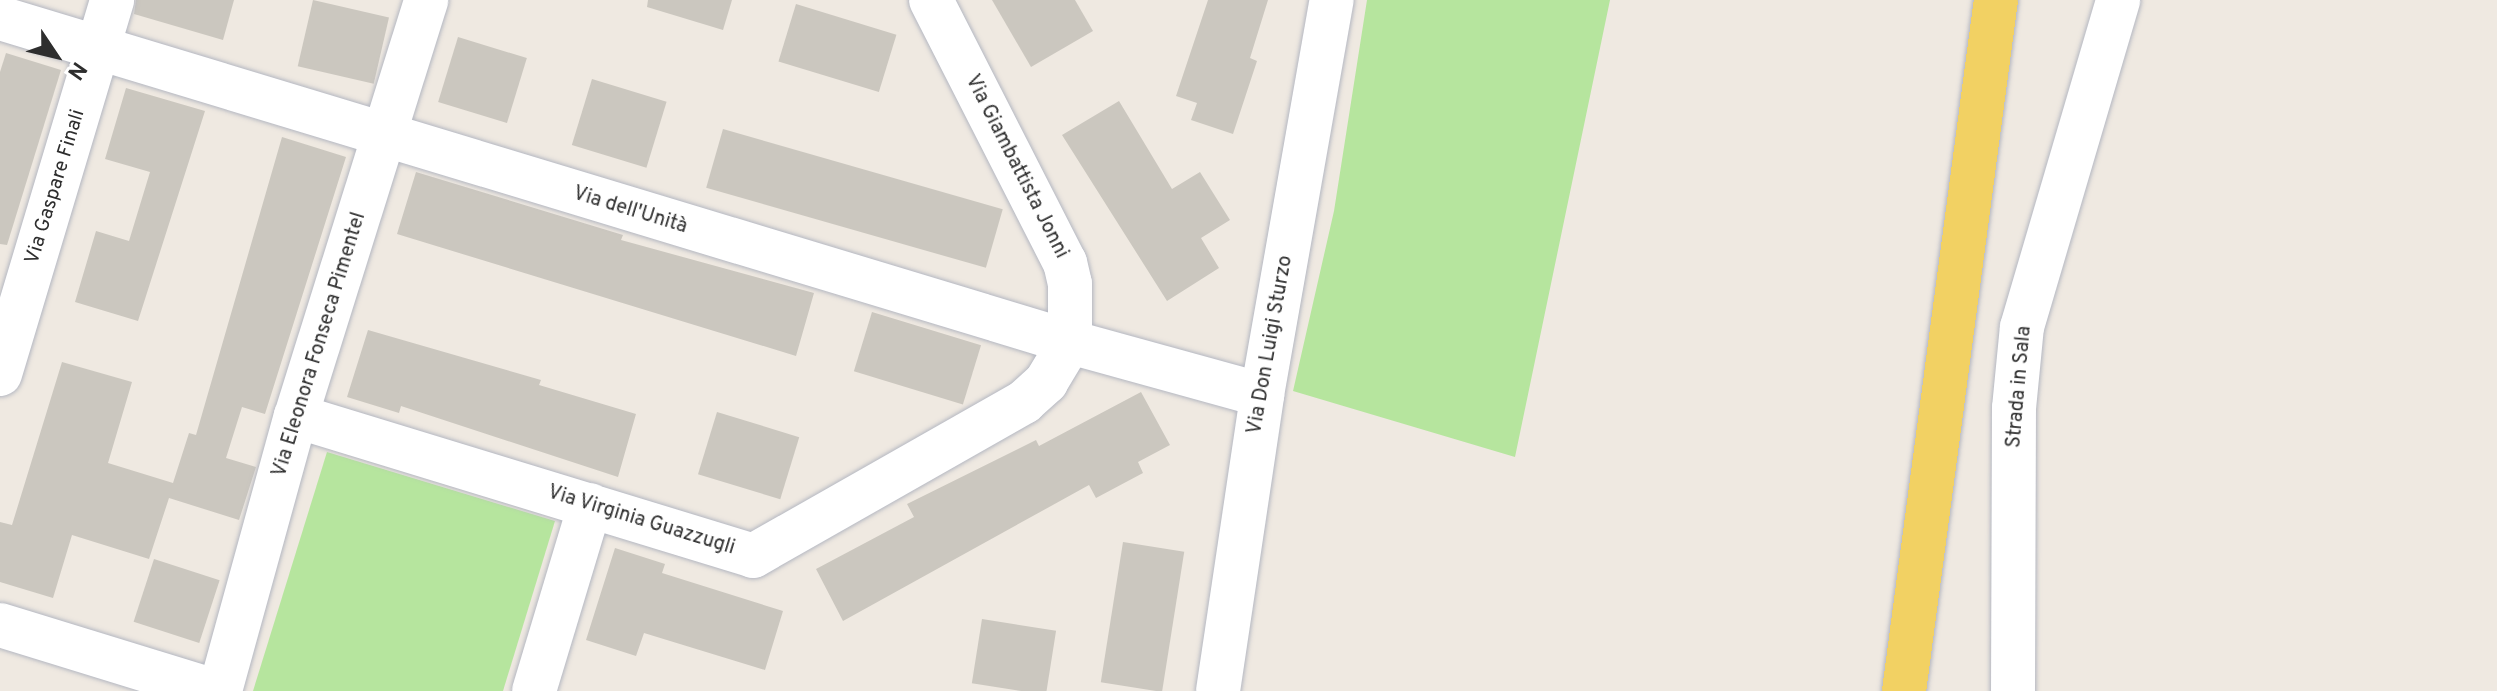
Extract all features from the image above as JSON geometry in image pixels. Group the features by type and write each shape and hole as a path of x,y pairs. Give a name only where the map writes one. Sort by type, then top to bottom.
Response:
{"main road":[{"path":"1904,691 1996,0"}],"street":[{"name":"Via Gaspare Finali","path":"0,374 112,0"},
{"name":"Via Eleonora Fonseca Pimentel","path":"217,691 296,416 426,0"},
{"name":"Via Giambattista Jonni","path":"931,0 1065,263 1070,342"},
{"name":"Via Don Luigi Sturzo","path":"1218,691 1262,395 1332,0"},
{"name":"Strada in Sala","path":"2013,691 2014,408 2022,327 2118,0"},
{"name":"Via dell'Unità","path":"0,18 1070,342 1262,395"},
{"name":"Via Virginia Guazzugli","path":"296,416 753,556 1024,402 1046,382 1070,342"},
{"path":"534,691 590,505"},
{"path":"0,625 217,691"}],"green space":[{"path":"1367,0 1610,0 1515,457 1293,391 1334,211"},
{"path":"327,452 555,521 503,691 253,691"}],"building":[{"path":"136,0 234,0 223,40 134,14"},
{"path":"313,0 389,18 374,84 298,66"},
{"path":"648,0 732,0 723,30 647,7"},
{"path":"992,0 1075,0 1093,31 1031,67"},
{"path":"1208,0 1268,0 1250,58 1257,61 1233,134 1191,120 1197,103 1176,96"},
{"path":"796,4 896,35 879,92 778,61"},
{"path":"458,37 527,58 507,123 438,102"},
{"path":"6,53 61,70 7,245 0,244 0,72"},
{"path":"592,79 667,102 646,168 572,145"},
{"path":"126,88 205,111 138,321 75,302 96,231 129,241 150,172 105,159"},
{"path":"1119,101 1172,189 1200,172 1230,220 1201,238 1219,268 1167,301 1062,135"},
{"path":"723,129 1003,209 986,268 706,188"},
{"path":"282,137 346,157 265,414 242,407 226,458 256,467 239,520 169,498 149,559 72,535 53,598 0,582 0,522 12,525 62,362 132,382 108,463 173,483 189,433 196,435"},
{"path":"416,172 623,235 621,240 814,293 796,356 397,234"},
{"path":"872,312 981,345 963,405 854,371"},
{"path":"368,330 541,380 539,385 636,414 618,477 401,406 399,413 347,397"},
{"path":"1141,392 1170,445 1138,462 1143,473 1096,498 1089,485 843,621 816,569 914,517 907,504 1036,440 1039,446"},
{"path":"717,412 799,437 780,499 698,474"},
{"path":"1123,542 1184,552 1162,691 1101,682"},
{"path":"615,548 665,564 662,573 783,611 765,670 644,633 636,656 586,640"},
{"path":"154,559 220,580 199,643 134,622"},
{"path":"982,619 1056,631 1047,691 1021,691 972,683"}]}
